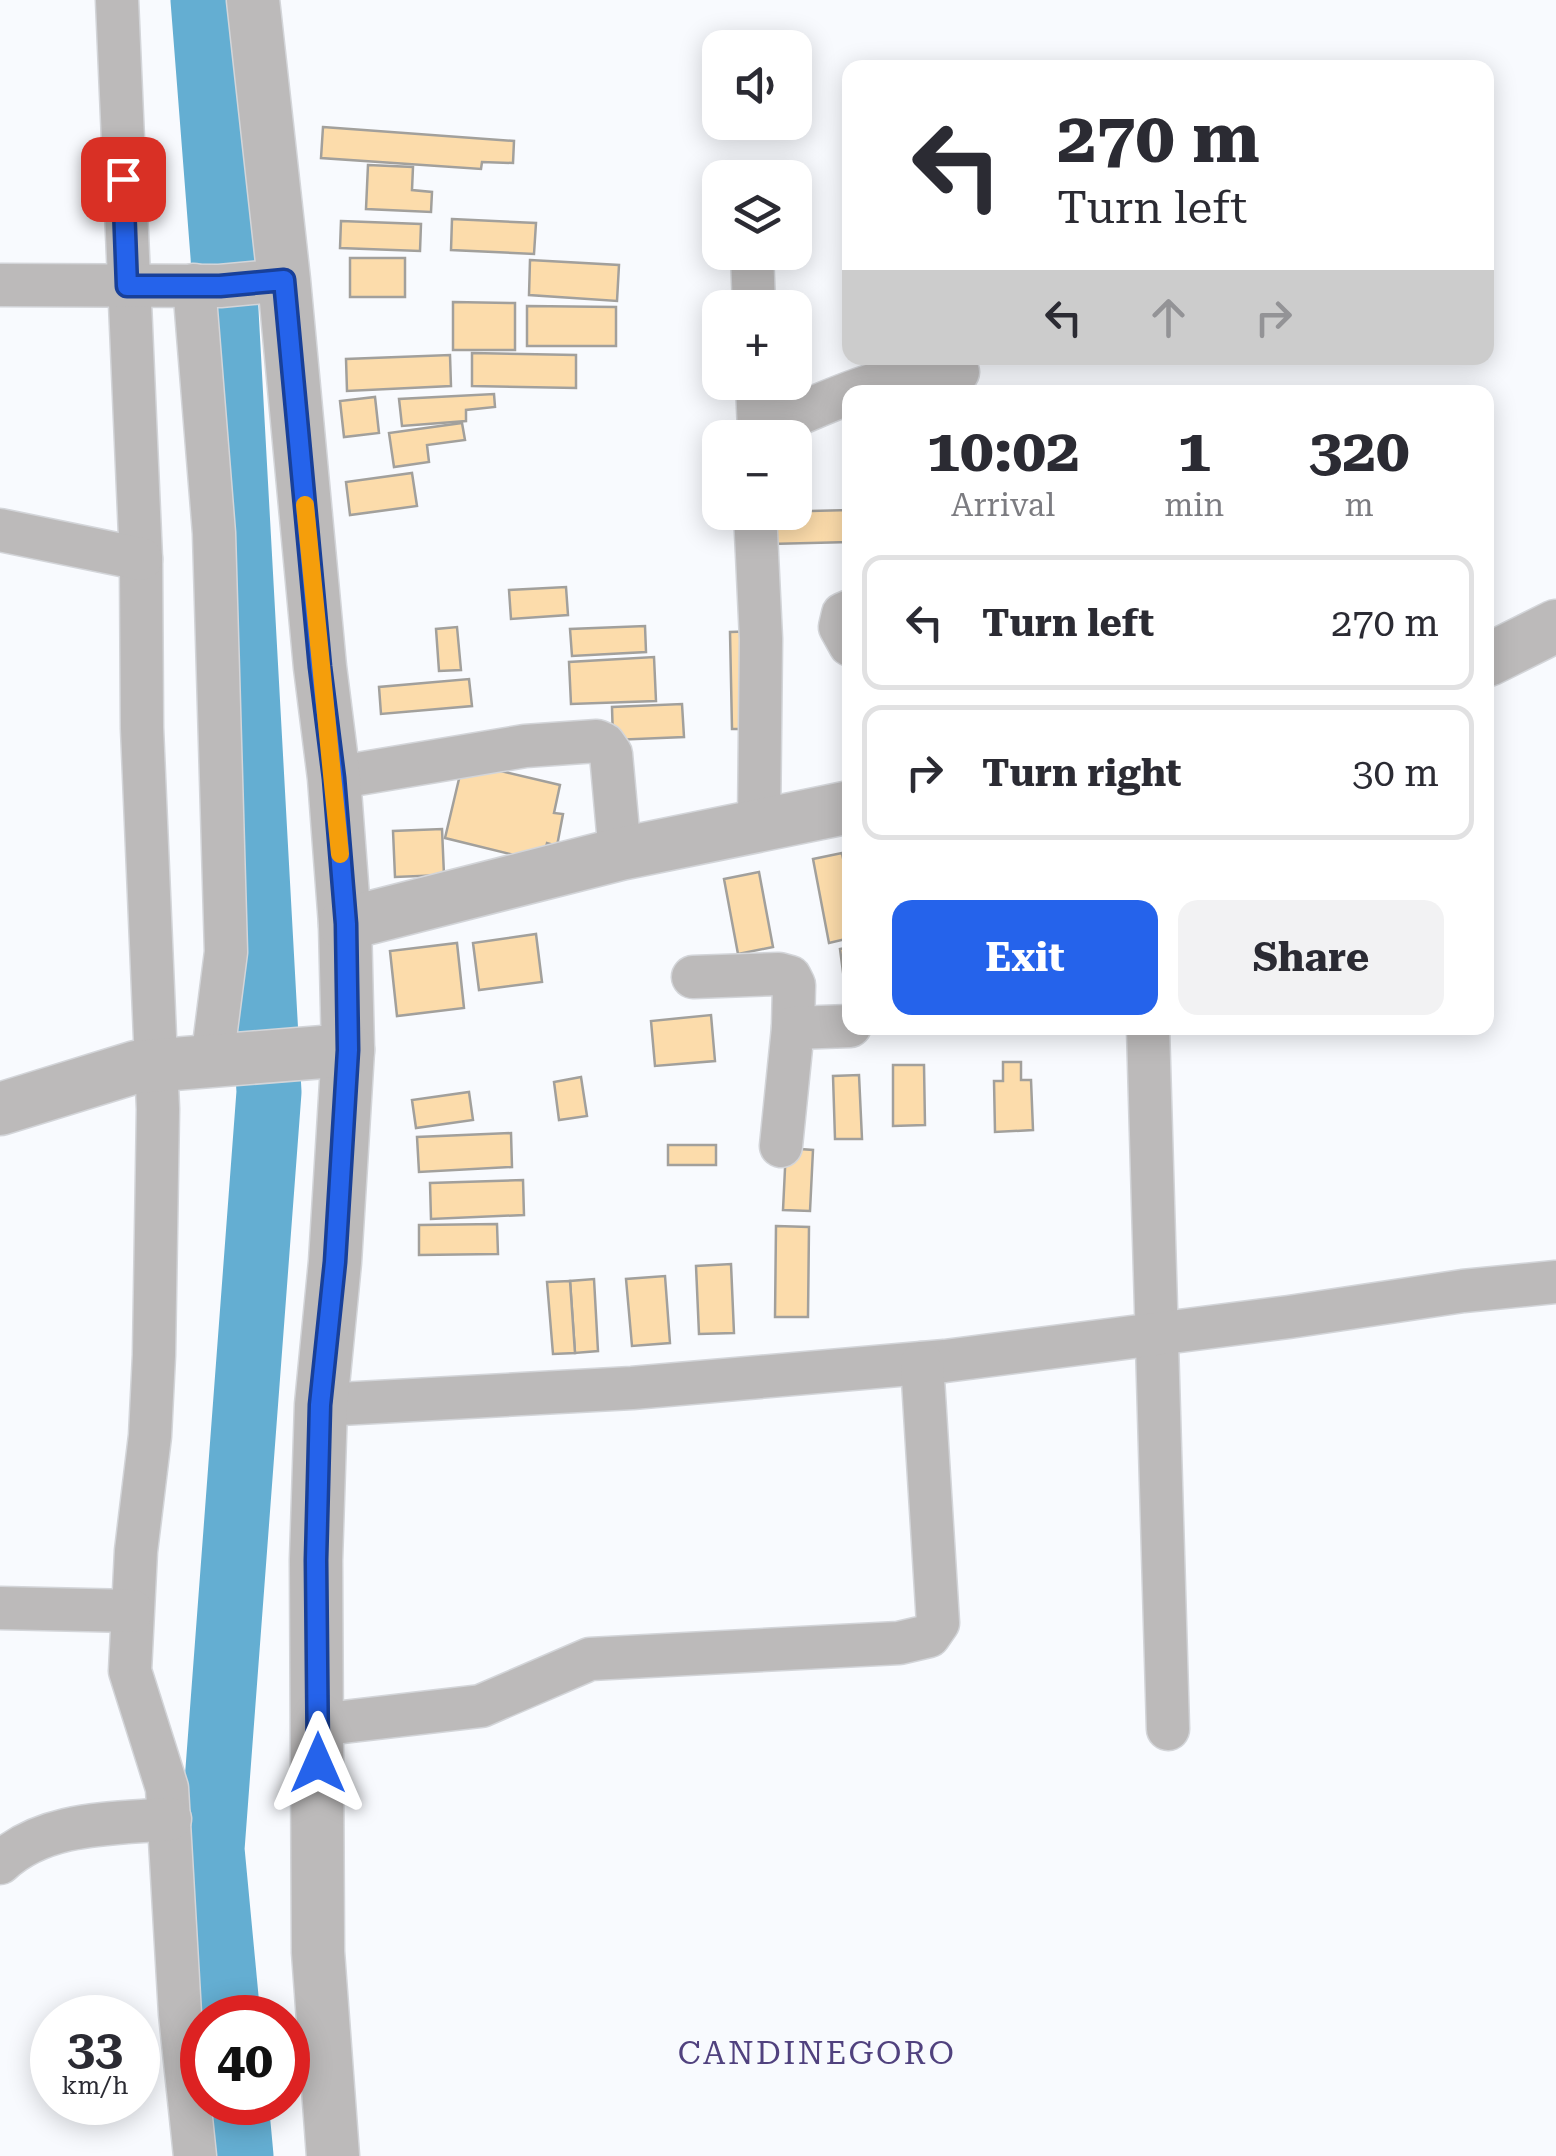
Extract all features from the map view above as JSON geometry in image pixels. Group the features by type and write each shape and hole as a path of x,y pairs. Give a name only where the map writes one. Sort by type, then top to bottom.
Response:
{"street":[{"path":"117,0 136,286 142,728 193,1054"},
{"path":"254,0 276,280 334,778 346,924 348,1050 335,1262 320,1405 316,1560 318,1952 333,2156"},
{"path":"0,285 201,285 276,280"},
{"path":"195,2156 180,2014 168,1788 130,1671 154,1355 193,1054 226,952 214,533 201,285"},
{"path":"867,385 932,371 958,372"},
{"path":"788,420 842,394"},
{"path":"0,530 140,559"},
{"path":"756,530 761,657 759,825"},
{"path":"1494,657 1556,626"},
{"path":"334,778 525,746 597,742 604,744 611,754 620,854"},
{"path":"346,924 620,854 842,809"},
{"path":"693,978 779,974 790,977 794,985 793,1028 780,1146"},
{"path":"793,1028 842,1026"},
{"path":"1148,1035 1168,1729"},
{"path":"0,1108 193,1054 348,1050"},
{"path":"320,1405 632,1388 922,1363 1556,1282"},
{"path":"318,1725 481,1706 590,1658 899,1643 928,1636 938,1623 922,1363"},
{"path":"0,1608 132,1611"},
{"path":"0,1862 23,1845 49,1835 78,1828 170,1819"}],"building":[{"path":"323,127 514,141 513,163 482,162 481,169 321,158"},
{"path":"368,165 413,167 412,190 432,192 431,212 366,209"},
{"path":"452,219 536,223 534,254 451,250"},
{"path":"341,221 421,224 420,251 340,248"},
{"path":"350,258 405,258 405,297 350,297"},
{"path":"530,260 619,265 617,301 529,295"},
{"path":"453,302 515,303 515,350 453,350"},
{"path":"527,306 616,307 616,346 527,346"},
{"path":"472,353 576,355 576,388 472,386"},
{"path":"450,355 451,386 347,391 346,359"},
{"path":"494,394 495,407 466,410 466,421 402,426 399,399"},
{"path":"375,397 379,433 344,437 340,401"},
{"path":"462,423 465,440 427,445 429,462 394,467 389,433"},
{"path":"412,473 417,506 350,515 346,482"},
{"path":"842,510 842,542 770,544 770,530 812,530 812,511"},
{"path":"566,587 568,615 511,619 509,590"},
{"path":"645,626 646,652 572,656 570,629"},
{"path":"457,627 461,670 439,671 436,629"},
{"path":"759,631 760,729 732,729 730,632"},
{"path":"654,657 656,701 571,704 569,662"},
{"path":"469,679 472,706 381,714 379,687"},
{"path":"682,704 684,737 613,740 612,707"},
{"path":"463,762 560,785 554,813 563,814 557,846 547,843 542,862 445,838"},
{"path":"442,829 444,875 395,877 393,831"},
{"path":"842,853 842,940 829,943 813,859"},
{"path":"759,872 773,947 738,954 724,879"},
{"path":"536,934 542,982 479,990 473,943"},
{"path":"457,943 464,1008 397,1016 390,951"},
{"path":"711,1015 715,1061 655,1066 651,1021"},
{"path":"1003,1062 1021,1062 1021,1080 1031,1080 1033,1130 995,1132 994,1081 1003,1081"},
{"path":"893,1065 924,1065 925,1125 893,1126"},
{"path":"859,1075 862,1139 835,1139 833,1076"},
{"path":"581,1077 587,1116 559,1120 554,1082"},
{"path":"469,1092 473,1120 416,1128 412,1100"},
{"path":"511,1133 512,1167 419,1172 417,1137"},
{"path":"668,1145 716,1145 716,1165 668,1165"},
{"path":"786,1148 813,1150 810,1211 783,1210"},
{"path":"523,1180 524,1215 431,1219 430,1183"},
{"path":"497,1224 498,1254 419,1255 419,1225"},
{"path":"776,1226 809,1227 808,1317 775,1317"},
{"path":"731,1264 734,1333 699,1334 696,1266"},
{"path":"665,1276 670,1343 632,1346 626,1279"},
{"path":"594,1279 598,1351 575,1353 570,1281"},
{"path":"570,1281 575,1353 553,1354 547,1282"}],"waterway":[{"path":"203,0 223,256 269,1092 212,1849 226,1995"},
{"path":"238,2125 241,2156"}],"slow traffic":[{"path":"305,505 340,854"}],"district":[{"name":"CANDINEGORO","path":"817,2053"}],"route":[{"path":"123,179 127,286 220,286 284,280 346,924 348,1050 335,1262 320,1405 316,1560 318,1763"}]}
